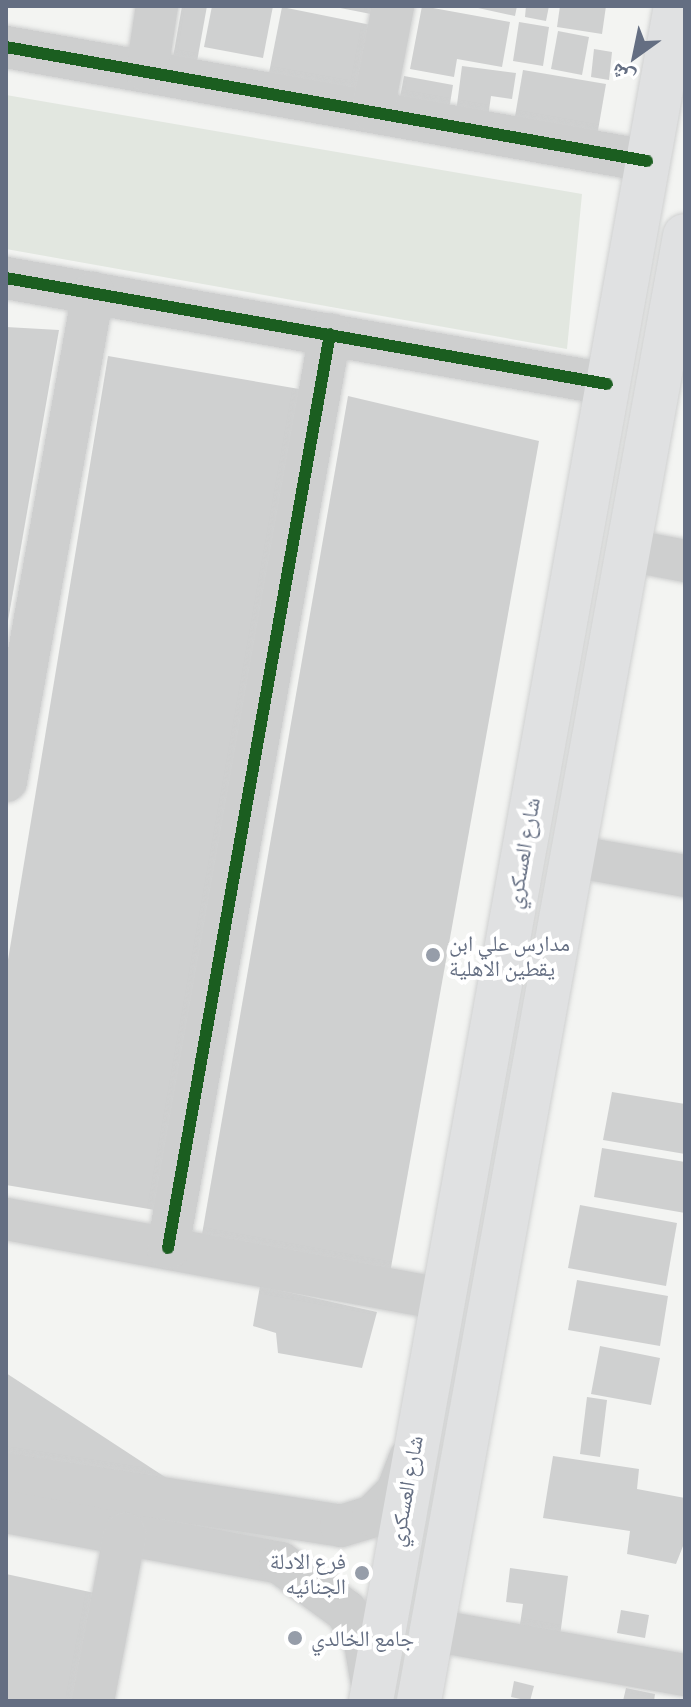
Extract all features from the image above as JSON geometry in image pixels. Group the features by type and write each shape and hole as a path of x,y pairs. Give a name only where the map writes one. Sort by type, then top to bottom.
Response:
{"main road":[{"name":"شارع العسكري","path":"372,1696 410,1458 676,6"},
{"path":"419,1701 685,236"},
{"path":"494,1007 508,1027 521,1031 542,1021"},
{"path":"475,1106 497,1094 509,1097 525,1120"}],"street":[{"path":"147,71 157,6"},
{"path":"373,111 393,6"},
{"path":"6,47 647,161"},
{"path":"6,278 607,384"},
{"path":"6,781 93,293"},
{"path":"168,1248 330,334"},
{"path":"628,550 685,561"},
{"path":"572,856 685,876"},
{"path":"6,1219 440,1299"},
{"path":"6,1474 288,1521 341,1526 373,1516 397,1492 410,1458"},
{"path":"6,1512 280,1563 316,1583 346,1611 365,1643 372,1696"},
{"path":"280,1563 295,1549 288,1521"},
{"path":"93,1701 125,1533"},
{"path":"432,1630 685,1675"}],"shaded area":[{"path":"6,95 582,194 567,349 6,249"}],"building":[{"path":"182,6 207,6 196,67 172,63"},
{"path":"212,6 273,6 263,58 204,47"},
{"path":"330,6 377,6 376,15"},
{"path":"422,6 510,22 502,67 457,59 454,77 410,69"},
{"path":"469,6 517,6 515,16"},
{"path":"526,6 549,6 546,21 525,17"},
{"path":"560,6 606,6 602,34 557,27"},
{"path":"282,7 376,26 361,102 267,83"},
{"path":"519,22 549,27 543,66 513,61"},
{"path":"558,31 589,37 582,75 551,69"},
{"path":"594,49 612,52 609,80 591,77"},
{"path":"462,66 516,73 512,99 491,96 487,124 455,120"},
{"path":"523,70 606,84 596,142 513,128"},
{"path":"404,76 453,85 448,116 398,108"},
{"path":"6,327 59,330 8,621 6,621"},
{"path":"108,356 305,390 161,1211 6,1185 6,972"},
{"path":"348,396 539,441 390,1273 201,1240"},
{"path":"612,1092 685,1104 685,1154 603,1140"},
{"path":"602,1148 685,1162 685,1213 594,1197"},
{"path":"580,1205 677,1223 666,1286 568,1268"},
{"path":"577,1280 668,1296 660,1346 568,1330"},
{"path":"260,1286 377,1312 362,1368 278,1353 276,1333 253,1326"},
{"path":"600,1346 660,1358 651,1405 591,1394"},
{"path":"6,1373 191,1494 6,1457"},
{"path":"587,1397 607,1400 600,1457 580,1454"},
{"path":"553,1456 639,1469 637,1489 685,1498 685,1541 676,1564 627,1554 630,1531 543,1518"},
{"path":"510,1568 568,1576 560,1636 519,1631 523,1604 506,1602"},
{"path":"6,1574 104,1595 85,1701 6,1701"},
{"path":"621,1610 649,1615 645,1638 617,1633"},
{"path":"514,1681 534,1686 530,1701 511,1697"},
{"path":"626,1688 655,1694 654,1701 623,1701"}],"cycle path":[{"path":"6,47 647,161"},
{"path":"6,278 607,384"},
{"path":"168,1248 330,334"}],"place":[{"name":"مدارس علي ابن يقطين الاهلية","path":"433,955"},
{"name":"فرع الادلة الجنائيه","path":"362,1573"},
{"name":"جامع الخالدي","path":"295,1638"}]}
